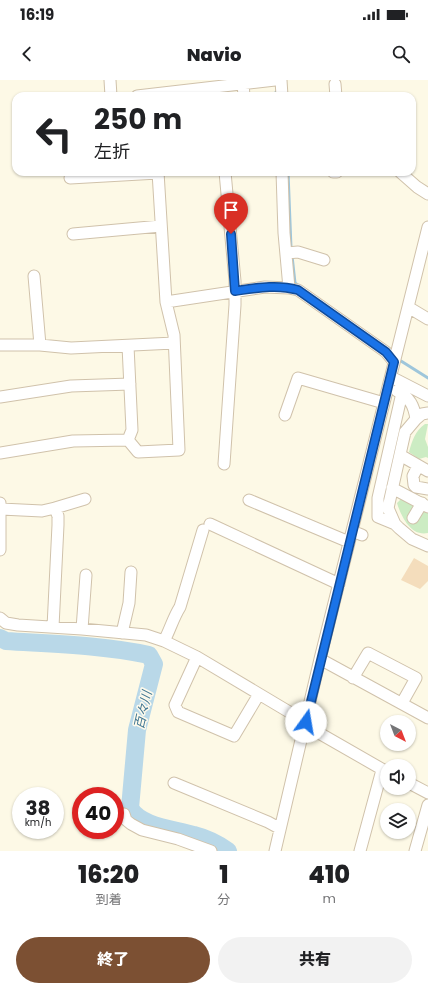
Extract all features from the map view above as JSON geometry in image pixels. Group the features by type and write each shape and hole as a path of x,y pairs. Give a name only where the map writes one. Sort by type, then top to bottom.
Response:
{"street":[{"path":"110,80 111,92"},
{"path":"170,92 275,80"},
{"path":"280,80 282,92"},
{"path":"243,83 244,92"},
{"path":"335,84 336,92"},
{"path":"70,178 99,176"},
{"path":"128,440 138,452 179,450 174,335 166,302 158,176"},
{"path":"224,464 235,291 225,176"},
{"path":"282,176 284,233 291,253 289,288"},
{"path":"405,176 428,194"},
{"path":"73,234 161,226"},
{"path":"275,851 279,828 349,542 357,533 384,403 428,227"},
{"path":"291,253 324,260"},
{"path":"34,276 40,345"},
{"path":"166,302 265,286 298,290 386,352 394,362"},
{"path":"408,307 428,319"},
{"path":"0,345 40,345 71,348 174,343"},
{"path":"128,346 132,430 128,440"},
{"path":"285,415 298,378 384,403"},
{"path":"389,382 405,395 414,406 416,418"},
{"path":"389,382 428,396"},
{"path":"0,397 71,386 130,384"},
{"path":"402,393 378,498 378,517 395,524 412,539 428,545"},
{"path":"395,524 388,508 405,432 416,418 422,414 428,414"},
{"path":"0,453 73,441 128,440"},
{"path":"400,455 423,469 413,476 414,485 416,487 428,489"},
{"path":"392,488 425,505 413,518"},
{"path":"0,550 0,506 42,511 85,500"},
{"path":"249,500 349,542"},
{"path":"53,627 58,525 58,516 55,508"},
{"path":"164,641 170,632 174,617 180,607 207,527 339,584"},
{"path":"122,633 129,602 132,572"},
{"path":"82,629 86,575"},
{"path":"0,618 6,623 146,635 164,641 196,657 259,694 380,768"},
{"path":"353,678 368,653 416,678 402,703"},
{"path":"196,657 175,705 178,712 234,736 259,694"},
{"path":"320,659 428,718"},
{"path":"174,783 279,828"},
{"path":"360,851 380,787"},
{"path":"416,787 428,793"},
{"path":"415,851 428,805"},
{"path":"124,814 126,820 142,830 178,838 211,851"}],"green space":[{"path":"425,424 428,424 425,439 428,447 428,458 426,457 419,459 409,452 416,433"},
{"path":"402,498 428,512 428,533 417,532 412,529 404,519 397,503"}],"building":[{"path":"414,558 428,566 428,581 420,589 401,580"}],"waterway":[{"path":"288,176 291,248"},
{"path":"292,256 295,283 299,286"},
{"path":"401,361 428,378"},
{"name":"百々川","path":"0,638 6,641 96,647 149,655 154,664 137,730 130,808 135,814 150,823 203,838 228,851"}],"route":[{"path":"231,234 235,291 265,286 298,290 386,352 394,362 320,659 306,722"}]}
